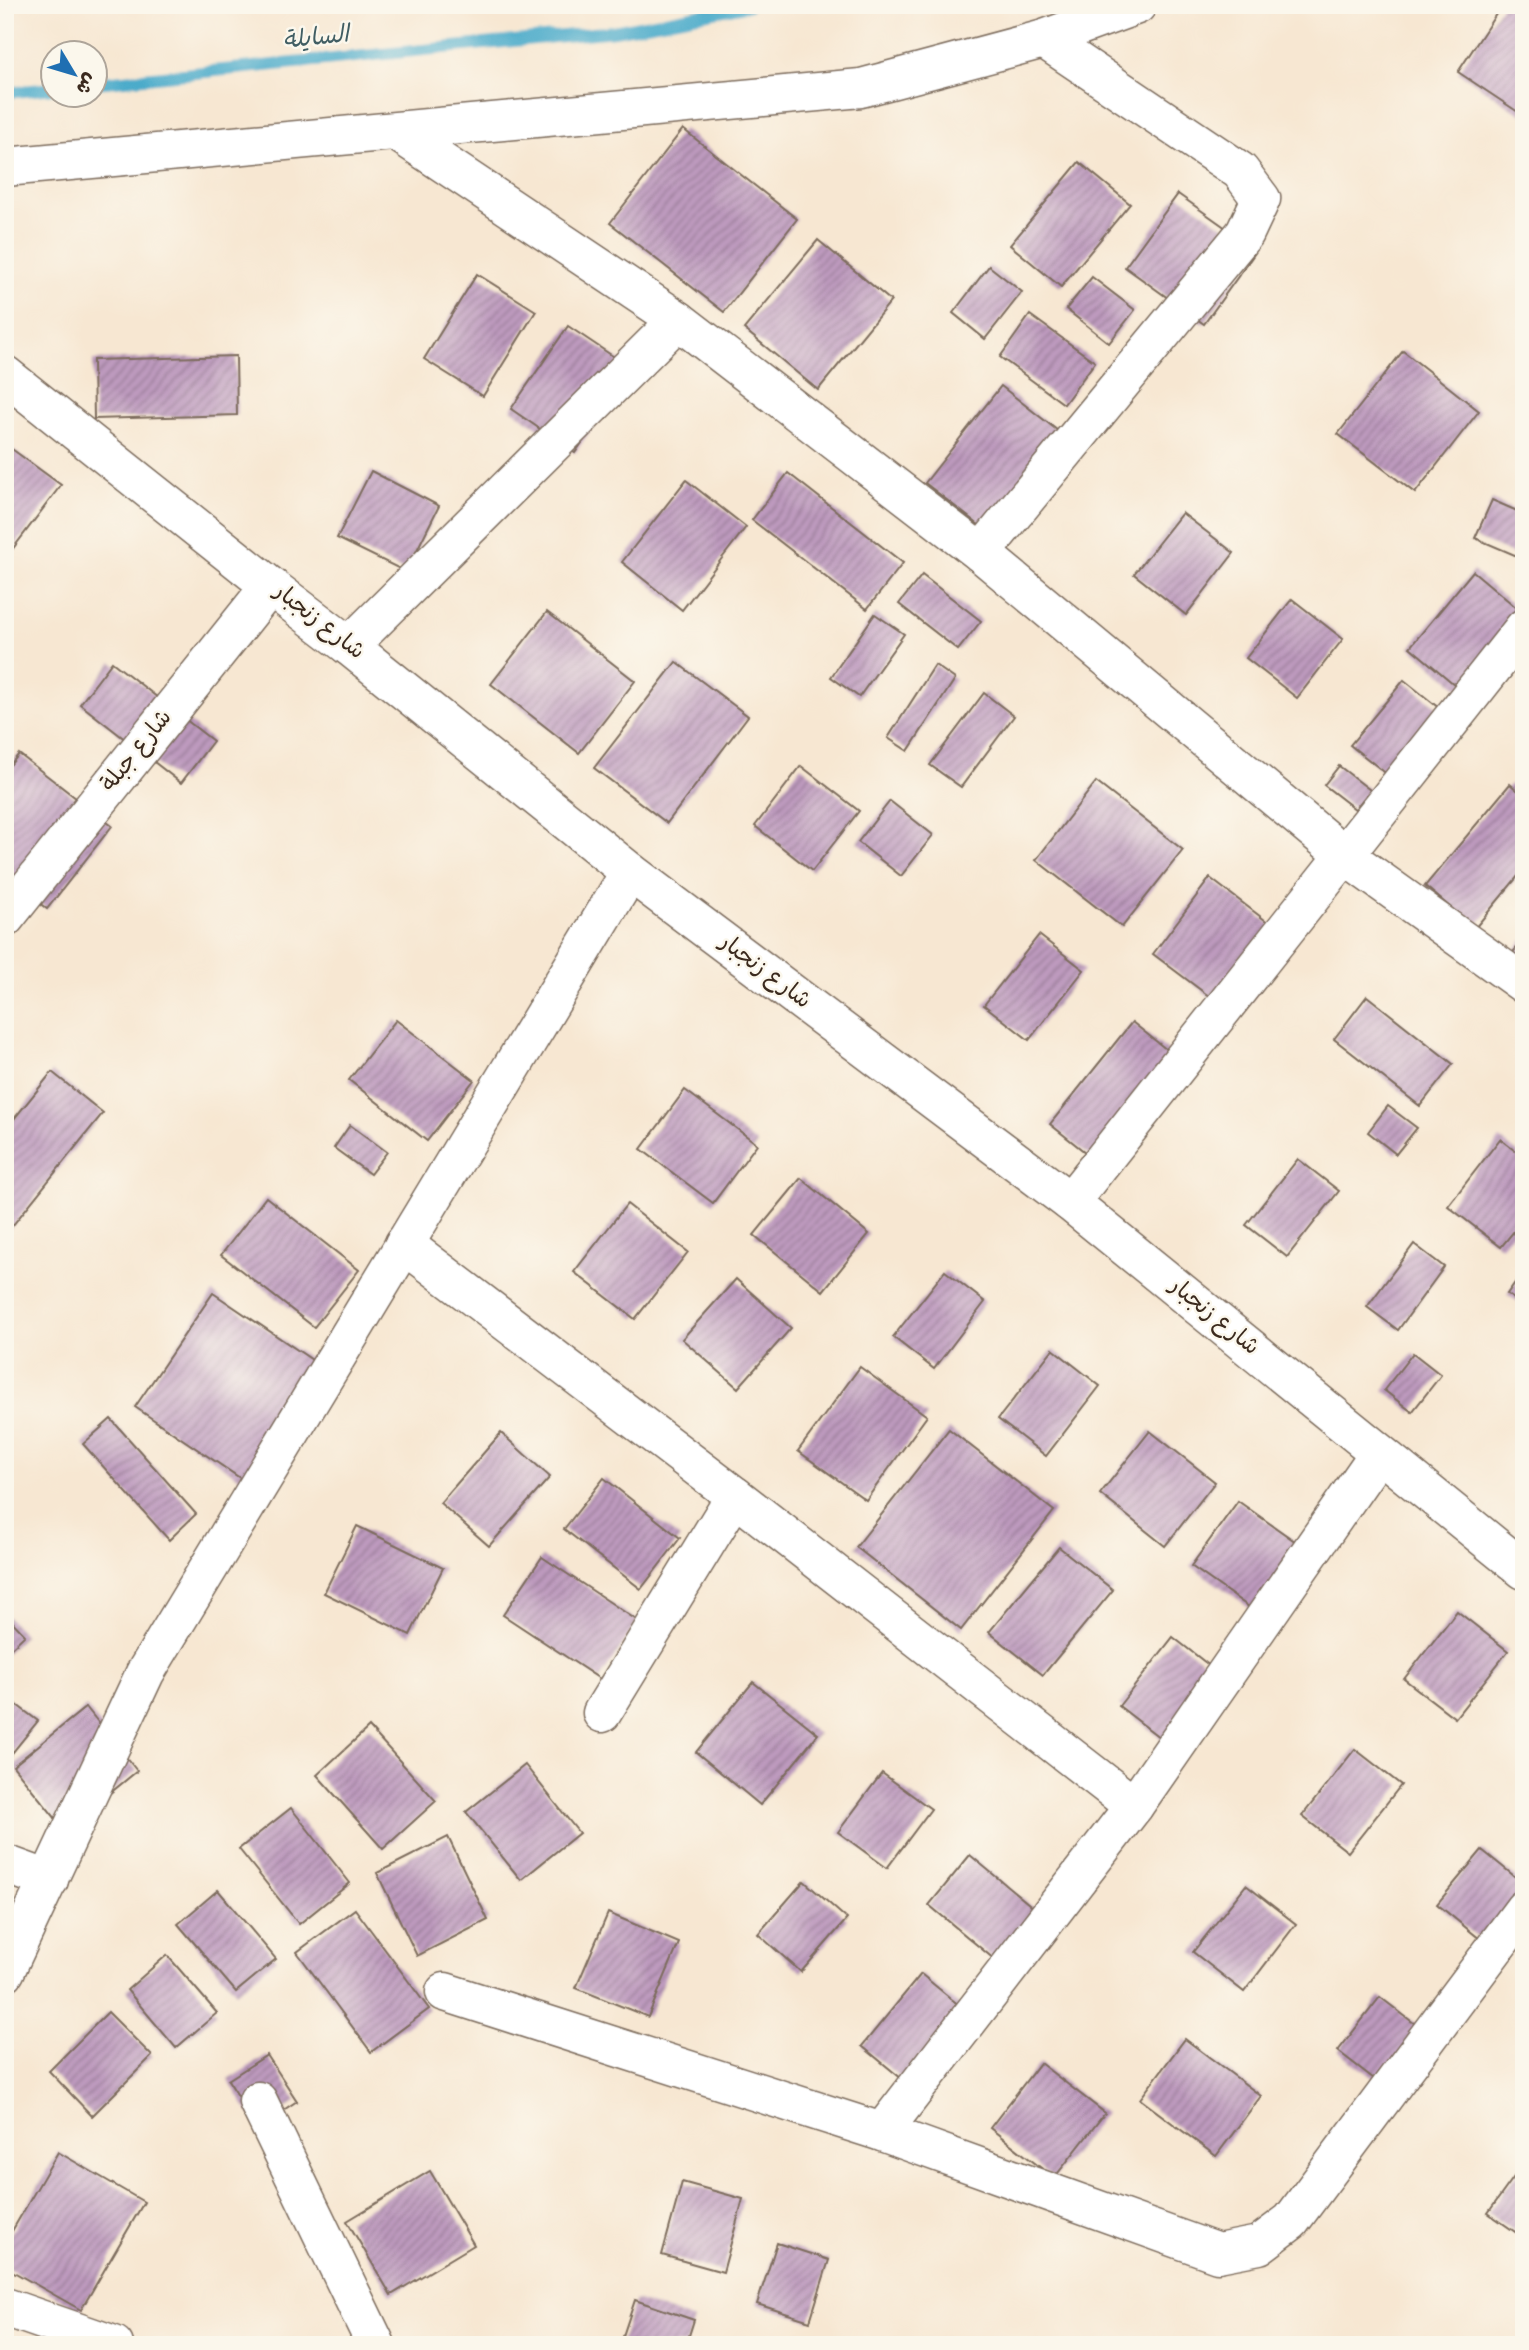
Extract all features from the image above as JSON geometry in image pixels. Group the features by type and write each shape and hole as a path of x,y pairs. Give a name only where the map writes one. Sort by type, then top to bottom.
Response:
{"street":[{"path":"5,167 861,88 1044,39 1137,5"},
{"path":"981,553 1245,233 1261,199 1240,171 1044,39"},
{"path":"397,132 678,320 981,553 1344,855 1524,984"},
{"path":"349,646 678,320"},
{"name":"شارع زنجبار","path":"5,375 631,872 1069,1202 1524,1570"},
{"name":"شارع جبلة","path":"7,911 270,586"},
{"path":"1069,1202 1524,628"},
{"path":"5,1972 145,1673 631,872"},
{"path":"404,1244 735,1496 1133,1806"},
{"path":"883,2132 1133,1806 1379,1452"},
{"path":"602,1713 735,1496"},
{"path":"5,1864 49,1880"},
{"path":"445,1992 883,2132 1218,2253 1259,2245 1291,2221 1524,1909"},
{"path":"258,2101 376,2345"},
{"path":"5,2308 114,2345"}],"building":[{"path":"1502,5 1524,5 1524,116 1458,72"},
{"path":"683,129 797,219 724,312 610,223"},
{"path":"1079,162 1130,204 1061,287 1010,245"},
{"path":"1178,194 1257,250 1204,324 1125,267"},
{"path":"818,240 891,301 818,390 744,329"},
{"path":"989,266 1022,292 985,339 953,313"},
{"path":"477,274 536,311 483,396 424,359"},
{"path":"1092,277 1135,310 1109,343 1066,309"},
{"path":"1030,315 1095,362 1064,404 1000,357"},
{"path":"568,326 632,369 575,453 511,409"},
{"path":"1403,351 1479,411 1415,493 1338,434"},
{"path":"236,356 237,415 94,419 93,360"},
{"path":"1001,386 1077,446 1002,543 925,483"},
{"path":"5,444 61,485 5,559"},
{"path":"371,471 439,506 406,572 337,538"},
{"path":"788,473 903,563 867,609 752,520"},
{"path":"686,480 746,527 682,610 622,562"},
{"path":"1492,500 1524,514 1524,559 1475,538"},
{"path":"1182,513 1234,553 1186,615 1134,574"},
{"path":"1473,571 1524,614 1467,695 1410,647"},
{"path":"922,575 981,621 958,650 899,604"},
{"path":"1292,599 1343,639 1297,698 1246,658"},
{"path":"547,612 635,681 579,753 491,684"},
{"path":"875,614 904,634 859,697 831,677"},
{"path":"112,662 213,741 181,783 80,704"},
{"path":"676,662 748,716 667,823 594,768"},
{"path":"935,665 955,679 908,751 888,738"},
{"path":"1404,680 1455,721 1402,786 1350,745"},
{"path":"984,693 1014,716 961,787 930,765"},
{"path":"19,754 112,826 47,909 5,876 5,771"},
{"path":"801,766 859,811 812,871 755,826"},
{"path":"1339,766 1370,790 1355,809 1324,785"},
{"path":"1096,782 1183,850 1122,927 1036,860"},
{"path":"1510,784 1524,796 1524,869 1475,928 1425,886"},
{"path":"890,801 933,835 901,876 858,842"},
{"path":"1210,878 1295,943 1238,1018 1153,954"},
{"path":"1039,935 1084,970 1029,1040 984,1005"},
{"path":"1524,939 1524,969 1509,957"},
{"path":"1367,996 1453,1064 1420,1106 1334,1039"},
{"path":"396,1020 474,1080 427,1141 349,1080"},
{"path":"1132,1022 1187,1066 1105,1168 1050,1124"},
{"path":"52,1072 103,1113 5,1235 5,1130"},
{"path":"685,1090 757,1144 713,1203 641,1149"},
{"path":"1388,1106 1417,1128 1396,1154 1368,1132"},
{"path":"350,1125 387,1152 370,1174 334,1148"},
{"path":"1500,1139 1524,1158 1524,1219 1501,1247 1448,1206"},
{"path":"1298,1159 1339,1191 1287,1257 1246,1225"},
{"path":"801,1178 869,1234 823,1291 754,1235"},
{"path":"266,1197 359,1270 314,1327 221,1255"},
{"path":"627,1204 688,1252 635,1319 574,1272"},
{"path":"1414,1244 1444,1267 1398,1330 1367,1307"},
{"path":"1524,1270 1524,1306 1507,1294"},
{"path":"945,1271 985,1302 934,1369 893,1337"},
{"path":"736,1279 791,1328 738,1388 682,1339"},
{"path":"213,1293 321,1366 243,1480 135,1407"},
{"path":"1053,1349 1100,1386 1046,1456 998,1419"},
{"path":"1413,1353 1441,1375 1412,1412 1384,1390"},
{"path":"860,1367 927,1416 866,1500 798,1451"},
{"path":"111,1419 196,1514 169,1540 83,1444"},
{"path":"949,1429 1054,1511 961,1630 856,1547"},
{"path":"1150,1431 1215,1482 1165,1546 1100,1494"},
{"path":"501,1433 550,1477 489,1546 440,1503"},
{"path":"604,1478 680,1538 641,1589 564,1529"},
{"path":"1238,1501 1313,1554 1266,1619 1191,1566"},
{"path":"357,1526 443,1568 410,1635 324,1593"},
{"path":"1059,1547 1113,1590 1043,1675 989,1632"},
{"path":"542,1557 638,1621 600,1679 503,1615"},
{"path":"1457,1611 1508,1651 1455,1718 1404,1679"},
{"path":"5,1614 25,1635 5,1654"},
{"path":"1173,1637 1230,1682 1177,1751 1119,1706"},
{"path":"753,1682 818,1734 760,1805 696,1752"},
{"path":"5,1696 38,1721 5,1762"},
{"path":"86,1707 137,1771 65,1830 13,1766"},
{"path":"369,1727 436,1801 383,1849 317,1775"},
{"path":"1355,1749 1401,1785 1348,1852 1302,1816"},
{"path":"525,1765 579,1833 521,1880 466,1812"},
{"path":"882,1773 931,1809 887,1868 838,1832"},
{"path":"291,1808 350,1883 299,1924 239,1849"},
{"path":"448,1837 488,1920 417,1956 377,1873"},
{"path":"1482,1850 1524,1884 1524,1908 1491,1948 1437,1904"},
{"path":"970,1855 1047,1919 1006,1969 929,1905"},
{"path":"804,1881 847,1919 801,1972 758,1934"},
{"path":"1246,1885 1296,1924 1244,1992 1193,1952"},
{"path":"218,1890 276,1959 236,1992 178,1924"},
{"path":"355,1909 429,2009 371,2052 297,1952"},
{"path":"608,1913 679,1943 648,2017 576,1988"},
{"path":"167,1955 217,2013 176,2048 127,1990"},
{"path":"921,1974 972,2016 913,2088 862,2046"},
{"path":"1380,1997 1424,2031 1382,2085 1338,2051"},
{"path":"108,2012 152,2056 92,2116 49,2071"},
{"path":"1185,2039 1261,2096 1216,2156 1140,2099"},
{"path":"267,2055 297,2101 258,2127 228,2080"},
{"path":"1040,2063 1105,2113 1054,2178 990,2128"},
{"path":"58,2152 144,2202 81,2310 5,2267 5,2243"},
{"path":"1524,2163 1524,2238 1488,2213"},
{"path":"430,2171 474,2245 391,2295 347,2221"},
{"path":"682,2182 743,2199 723,2272 662,2255"},
{"path":"777,2243 829,2260 810,2321 757,2304"},
{"path":"635,2300 694,2320 686,2345 620,2345"}],"waterway":[{"name":"السايلة","path":"108,82 614,31 749,5"},
{"name":"السايلة","path":"5,93 38,89"}]}
